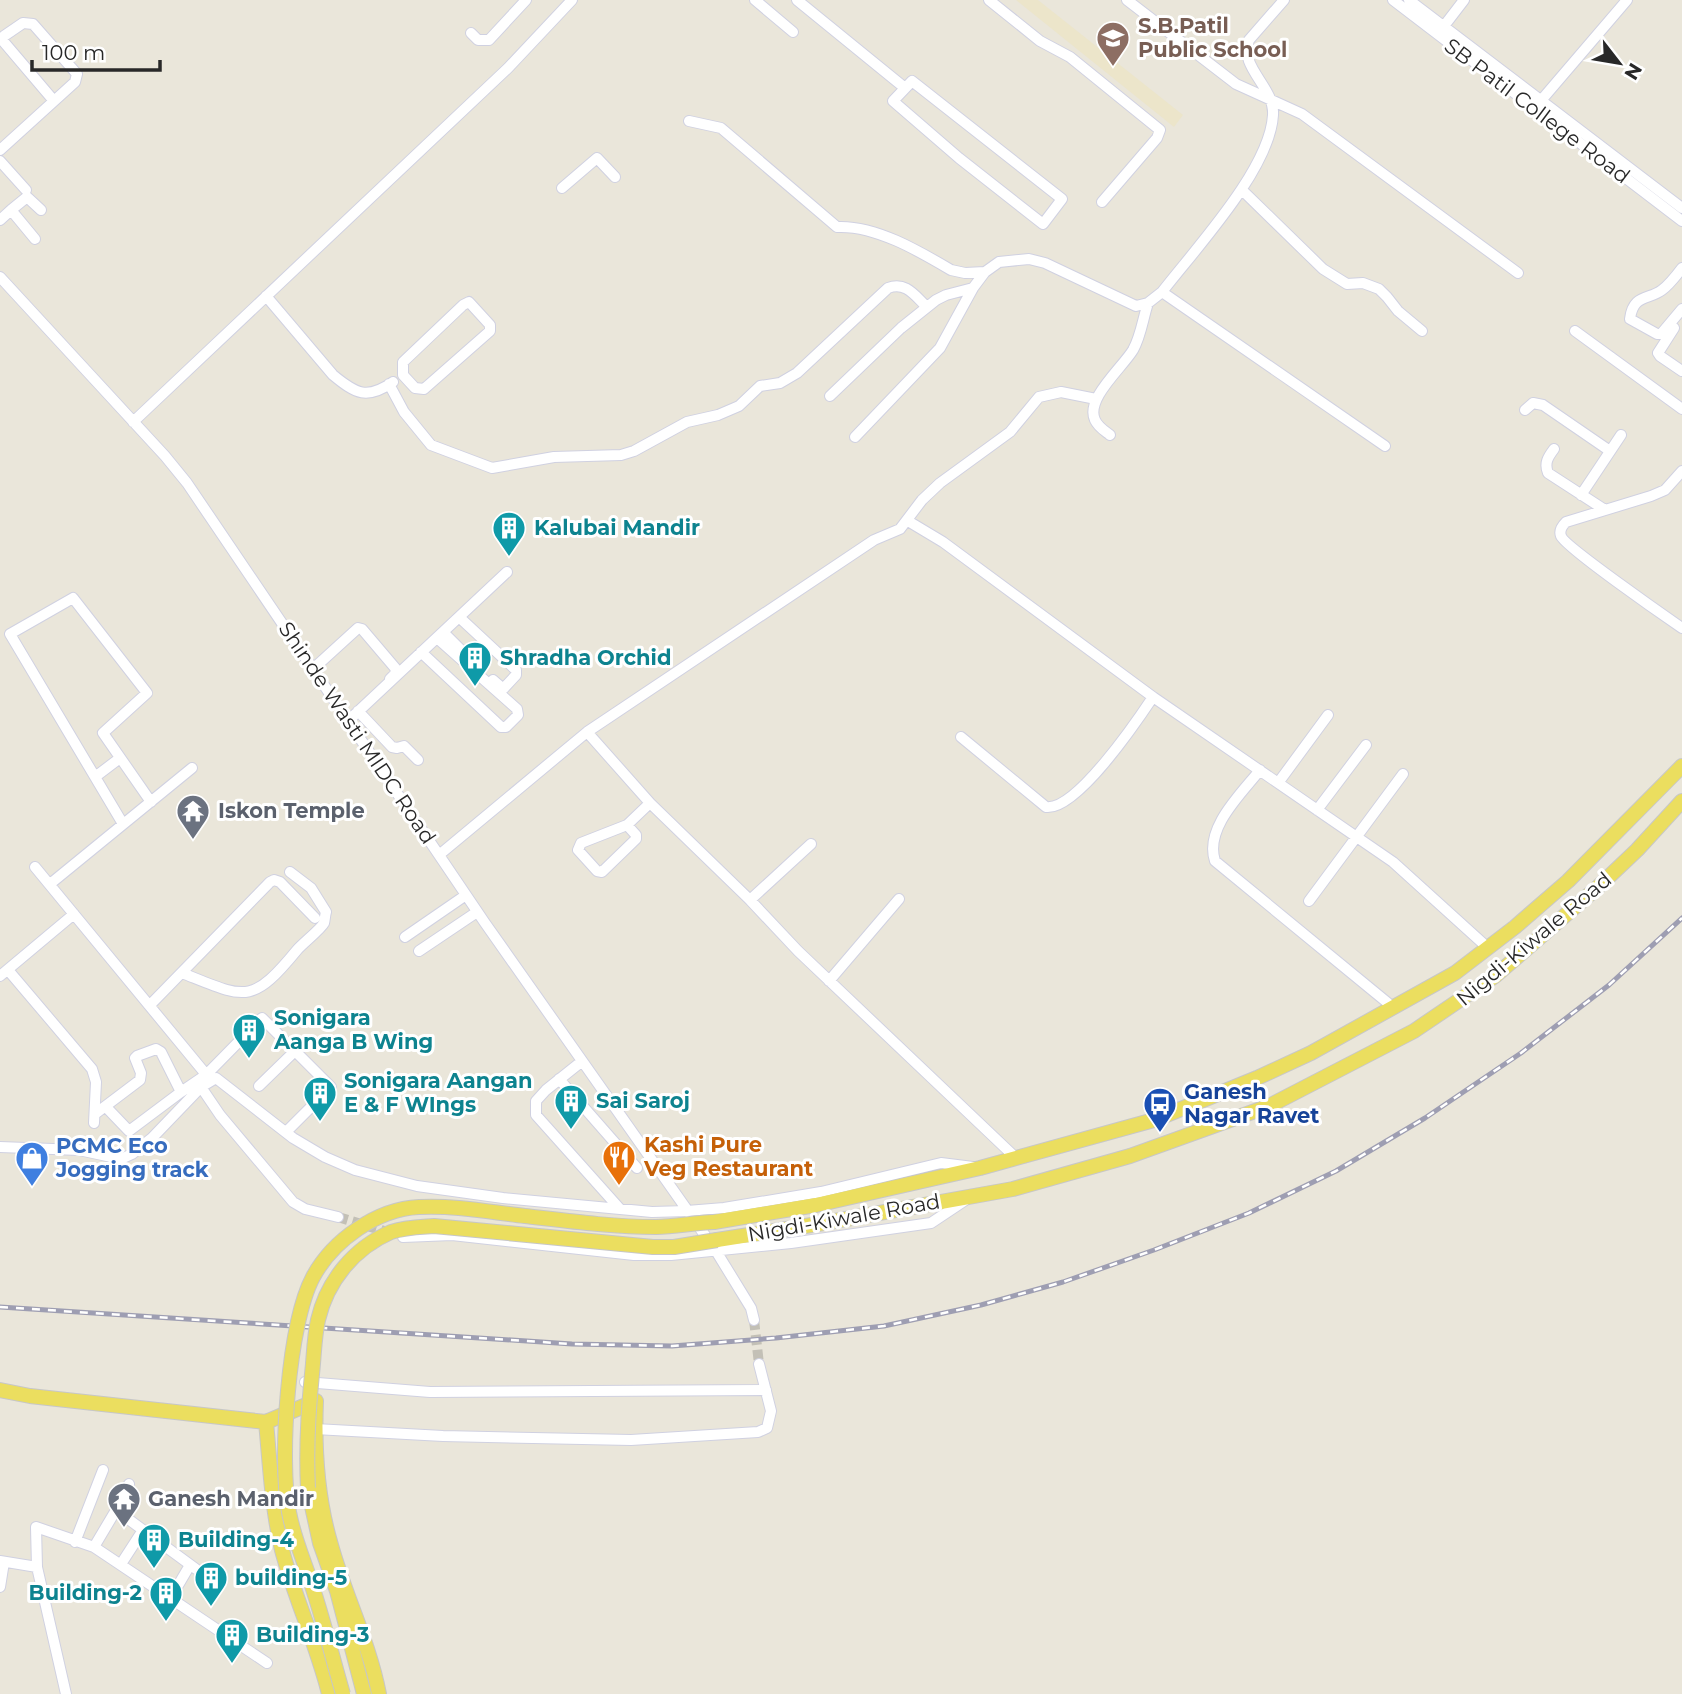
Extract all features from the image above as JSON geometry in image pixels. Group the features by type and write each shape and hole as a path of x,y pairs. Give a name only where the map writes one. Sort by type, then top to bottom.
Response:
{"main road":[{"name":"Nigdi-Kiwale Road","path":"343,1694 288,1510 285,1475 286,1415 302,1309 313,1277 333,1251 357,1230 384,1214 418,1207 467,1209 656,1227 714,1222 816,1205 979,1168 1154,1120 1311,1053 1455,972 1568,881 1682,766"},
{"name":"Nigdi-Kiwale Road","path":"364,1694 337,1591 320,1543 308,1488 306,1446 317,1322 324,1302 335,1280 353,1257 382,1237 410,1227 454,1227 674,1247 1013,1189 1130,1156 1269,1106 1413,1031 1453,1007 1539,941 1637,850 1682,801"},
{"path":"0,1390 30,1396 266,1422 310,1403 315,1429 317,1474 331,1545 366,1644 379,1694"},
{"path":"266,1422 282,1550 322,1664 329,1694"}],"street":[{"path":"471,33 478,40 489,40 526,0"},
{"path":"755,0 793,32"},
{"path":"797,0 905,88"},
{"path":"989,0 1040,41 1070,57 1160,130 1160,135 1102,202"},
{"path":"1127,0 1236,84 1247,91 1269,97 1318,125 1518,273"},
{"path":"855,437 940,348 973,288 985,272 999,262 1029,259 1063,270 1136,306 1148,303 1162,292 1242,190 1258,162 1273,115 1269,97 1250,63 1246,48 1284,0"},
{"name":"SB Patil College Road","path":"1392,0 1682,208"},
{"name":"SB Patil College Road","path":"1409,0 1682,221"},
{"path":"1444,26 1465,0"},
{"path":"1538,104 1627,0"},
{"path":"133,422 508,68 570,1"},
{"path":"0,150 75,82 77,74 33,24 23,23 4,36 5,46 56,99"},
{"path":"912,81 1062,199 1043,223 959,158 893,101 905,88 912,81"},
{"path":"689,121 721,128 838,227 854,226 870,231 951,270 965,273 985,272"},
{"path":"562,188 597,158 615,177"},
{"path":"0,160 26,190"},
{"path":"1242,190 1323,269 1347,284 1373,286 1422,331"},
{"path":"0,220 27,197 41,210"},
{"path":"11,210 35,239"},
{"path":"1682,268 1660,292 1642,298 1630,314 1630,319 1661,334 1682,309"},
{"name":"Shinde Wasti MIDC Road","path":"0,277 187,483 477,912 716,1251 751,1308 754,1320"},
{"path":"389,384 404,412 431,444 482,465 492,468 554,457 621,455 634,451 687,422 718,415 739,406 760,386 780,383 797,373 888,288 903,286 927,307"},
{"path":"830,396 901,328 927,307 946,295 973,288"},
{"path":"1162,292 1385,446"},
{"path":"266,296 333,375 345,385 368,395 403,374"},
{"path":"466,303 472,304 490,325 488,334 424,389 415,388 403,374 401,366 405,358 466,303"},
{"path":"1110,435 1097,424 1093,417 1093,408 1096,399 1136,344 1148,303"},
{"path":"1682,317 1658,353 1682,371"},
{"path":"1575,331 1682,409"},
{"path":"439,855 587,732 874,540 901,529 922,500 940,483 1010,432 1039,397 1061,392 1096,399"},
{"path":"1525,410 1533,403 1543,405 1611,451"},
{"path":"1581,495 1621,435"},
{"path":"1554,449 1547,459 1548,473 1605,510"},
{"path":"1682,471 1660,492 1566,522 1560,528 1563,540 1682,628"},
{"path":"908,521 943,542 1153,697 1394,862 1488,948"},
{"path":"347,719 506,572"},
{"path":"124,824 10,634 73,598 147,693 103,733 151,802"},
{"path":"440,635 504,688 516,675 516,670 459,617"},
{"path":"432,663 468,626"},
{"path":"313,668 358,628 362,629 396,669 395,674 347,719"},
{"path":"421,652 501,727 506,727 518,715 517,709 450,644"},
{"path":"961,737 1046,807 1052,808 1074,794 1088,780 1117,748 1153,697"},
{"path":"358,711 392,747 404,746 418,760"},
{"path":"1278,783 1328,715"},
{"path":"587,732 650,803 829,981 1016,1158"},
{"path":"1317,810 1366,745"},
{"path":"95,777 120,758"},
{"path":"50,884 192,768"},
{"path":"1260,770 1216,832 1215,861 1394,1008"},
{"path":"1309,901 1403,774"},
{"path":"627,825 636,835 635,840 604,870 597,871 578,850 579,845 627,825 650,803"},
{"path":"750,900 811,845"},
{"path":"35,867 150,1005 206,1081 220,1115 293,1202 305,1209 338,1217"},
{"path":"182,973 241,994 261,988 279,973 324,923 326,912 311,888 290,872"},
{"path":"150,1005 270,882 275,880 315,918"},
{"path":"405,937 466,895"},
{"path":"829,981 899,899"},
{"path":"453,903 465,919"},
{"path":"419,951 477,912"},
{"path":"74,914 4,973 92,1069 96,1083 94,1119 140,1080 141,1073 135,1058 156,1049 181,1091"},
{"path":"0,1147 66,1149 121,1159 132,1154 152,1138 262,1018 331,1087 286,1132"},
{"path":"259,1086 296,1050"},
{"path":"582,1062 536,1101 536,1115 620,1209"},
{"path":"106,1107 129,1131 181,1091 216,1078 286,1132 325,1157 355,1170 417,1186 503,1198 652,1212 724,1208 821,1192 941,1163 979,1168"},
{"path":"559,1079 637,1168"},
{"path":"403,1237 452,1235 635,1255 671,1255 931,1223 974,1194"},
{"path":"315,1429 443,1436 631,1440 758,1432 767,1428 771,1411 759,1364"},
{"path":"310,1403 305,1382 430,1392 766,1390"},
{"path":"75,1542 103,1470"},
{"path":"94,1547 129,1484"},
{"path":"116,1510 193,1567 170,1599"},
{"path":"66,1694 37,1567 36,1527 94,1547 267,1663"},
{"path":"121,1564 143,1530"},
{"path":"0,1587 2,1561 37,1567"}],"shaded area":[{"name":"S.B.Patil Public School","path":"1016,0 1038,0 1183,115 1174,127"}],"tunnel":[{"path":"338,1217 394,1234"},
{"path":"754,1320 759,1364"}],"railway":[{"path":"0,1307 572,1344 672,1346 884,1326 981,1305 1063,1282 1154,1250 1249,1213 1336,1171 1425,1118 1521,1053 1609,985 1682,918"}],"place":[{"name":"S.B.Patil Public School","path":"1113,68"},
{"name":"Kalubai Mandir","path":"509,558"},
{"name":"Shradha Orchid","path":"475,688"},
{"name":"Iskon Temple","path":"193,841"},
{"name":"Sonigara Aanga B Wing","path":"249,1060"},
{"name":"Sonigara Aangan E & F WIngs","path":"320,1123"},
{"name":"Sai Saroj","path":"571,1131"},
{"name":"Ganesh Nagar Ravet","path":"1160,1134"},
{"name":"Kashi Pure Veg Restaurant","path":"619,1187"},
{"name":"PCMC Eco Jogging track","path":"32,1188"},
{"name":"Ganesh Mandir","path":"124,1529"},
{"name":"Building-4","path":"154,1570"},
{"name":"building-5","path":"211,1608"},
{"name":"Building-2","path":"166,1623"},
{"name":"Building-3","path":"232,1665"}]}
